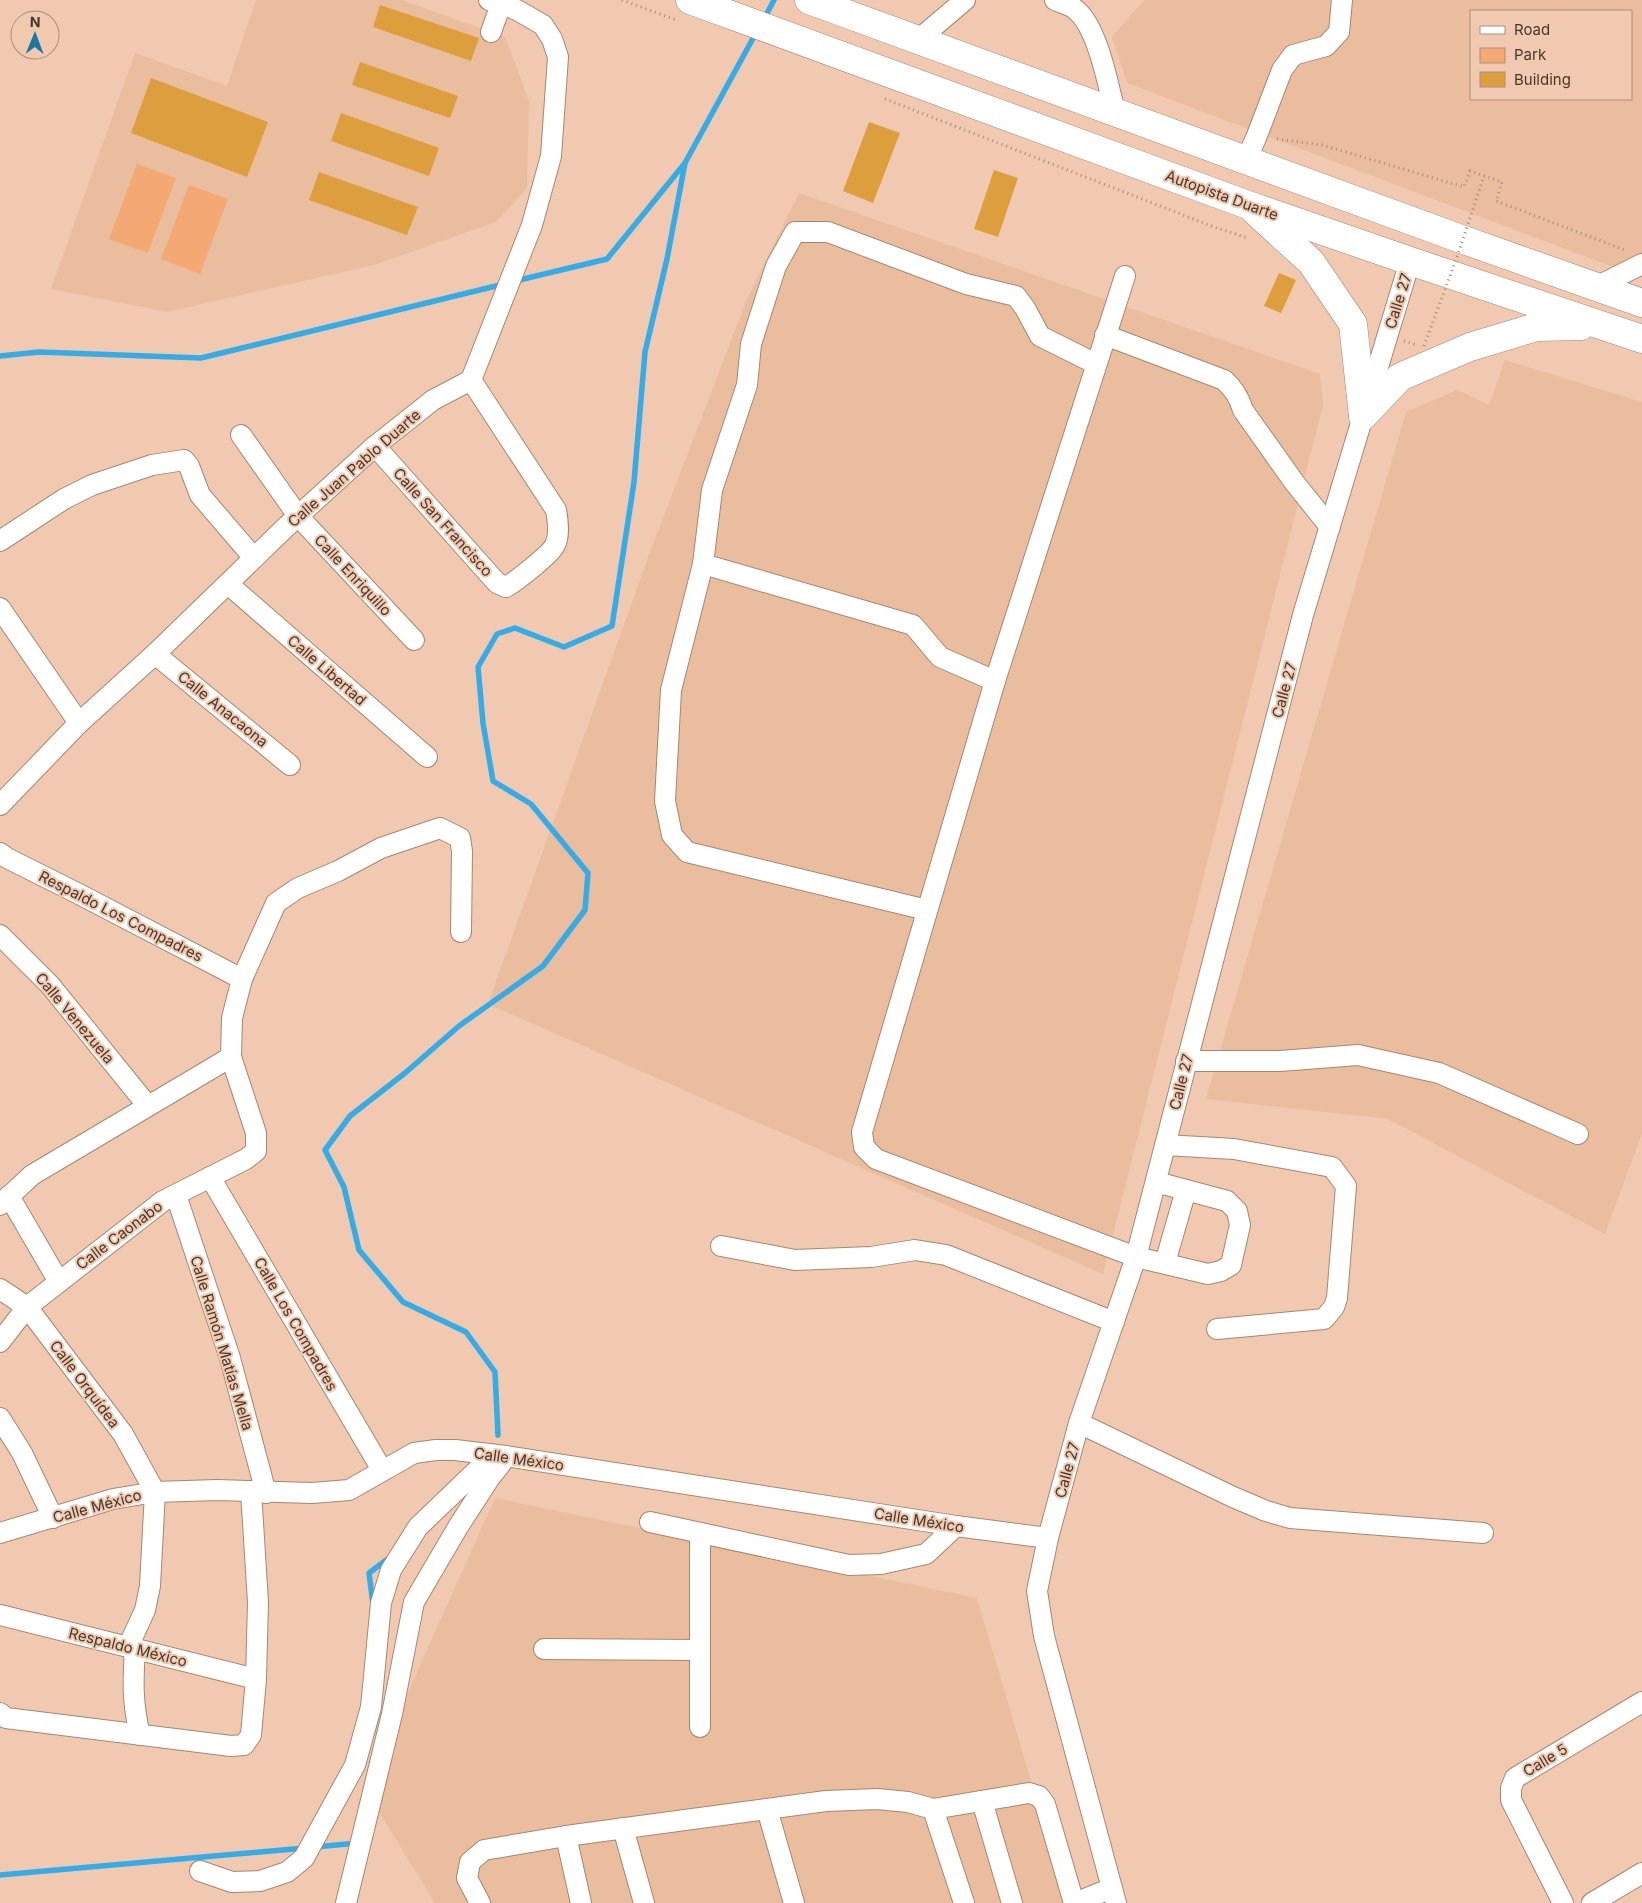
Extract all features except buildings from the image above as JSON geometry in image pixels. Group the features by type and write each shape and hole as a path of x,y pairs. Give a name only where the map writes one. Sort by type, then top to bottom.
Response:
{"highway":[{"path":"812,1 1115,112 1251,149 1596,287 1642,303"},
{"name":"Autopista Duarte","path":"696,2 1248,205 1410,262 1642,339"},
{"path":"1248,205 1312,262 1353,324 1363,416"},
{"path":"1363,416 1400,377 1470,347 1536,327 1600,325"}],"street":[{"path":"918,40 965,0"},
{"path":"1055,0 1076,10 1087,23 1101,55 1115,112"},
{"path":"1251,149 1282,70 1293,55 1326,46 1339,32 1342,0"},
{"path":"471,380 532,225 551,156 558,57 552,39 544,25 517,10 495,2 491,32"},
{"path":"927,910 687,852 672,834 665,801 671,690 703,564 712,490 747,385 750,344 776,266 795,232 828,232 966,284 1016,296 1040,336 1096,364"},
{"path":"1596,287 1637,259"},
{"name":"Calle 27","path":"1114,1896 1044,1636 1037,1591 1048,1538 1079,1423 1136,1257 1304,615 1410,262"},
{"path":"1125,276 995,681 862,1132 864,1148 876,1159 1136,1257 1208,1274 1221,1271 1231,1265 1240,1225 1237,1211 1227,1202 1156,1182"},
{"path":"1106,335 1224,380 1239,398 1243,410 1294,482 1330,527"},
{"name":"Calle Juan Pablo Duarte","path":"0,805 78,723 155,654 298,516 375,446 433,400 471,380"},
{"name":"Calle San Francisco","path":"375,446 497,583 506,587 517,581 555,546 558,526 556,510 471,380"},
{"name":"Calle Enriquillo","path":"241,435 298,516 414,640"},
{"path":"0,542 64,499 92,485 152,465 184,460 189,466 200,495 254,558"},
{"path":"703,564 912,625 940,657 995,681"},
{"name":"Calle Libertad","path":"228,584 427,757"},
{"path":"0,608 78,723"},
{"name":"Calle Anacaona","path":"155,654 290,764"},
{"path":"59,1282 4,1201 32,1174 231,1057 232,1018 242,979 276,903 298,888 338,871 380,848 440,828 460,838 462,851 462,932"},
{"name":"Respaldo Los Compadres","path":"0,853 242,979"},
{"name":"Calle Venezuela","path":"0,935 50,985 147,1105"},
{"path":"1186,1061 1280,1061 1358,1055 1439,1073 1578,1134"},
{"name":"Calle Caonabo","path":"0,1342 26,1308 163,1201 246,1159 256,1151 256,1133 231,1057"},
{"path":"1165,1145 1234,1149 1332,1167 1346,1186 1337,1298 1334,1307 1324,1319 1217,1329"},
{"name":"Calle Los Compadres","path":"210,1177 382,1470"},
{"path":"1165,1263 1186,1190"},
{"name":"Calle Ramón Matías Mella","path":"140,1735 231,1746 244,1745 251,1735 256,1679 258,1492 230,1358 176,1195"},
{"path":"721,1246 795,1260 871,1257 915,1250 946,1255 1114,1322"},
{"name":"Calle Orquídea","path":"0,1289 26,1308 123,1434 154,1492"},
{"path":"0,1418 22,1453 53,1518"},
{"path":"1079,1423 1233,1497 1266,1511 1290,1518 1483,1533"},
{"name":"Calle México","path":"2,1532 113,1499 154,1492 217,1490 312,1494 349,1490 414,1453 455,1450 956,1526 1048,1538"},
{"path":"200,1872 232,1882 260,1881 287,1872 304,1858 355,1765 371,1707 381,1603 391,1570 418,1527 495,1455"},
{"path":"346,1903 392,1714 414,1602 489,1479 495,1455"},
{"path":"2,1718 140,1735 134,1712 132,1648 145,1610 150,1586 154,1492"},
{"path":"650,1522 849,1565 881,1564 926,1554 956,1526"},
{"path":"700,1533 700,1727"},
{"name":"Respaldo México","path":"0,1615 256,1679"},
{"path":"544,1649 699,1650"},
{"name":"Calle 5","path":"1564,1903 1511,1800 1511,1788 1515,1778 1642,1702"},
{"path":"480,1903 467,1878 470,1862 484,1850 566,1836 826,1801 877,1800 908,1802 933,1809 1029,1793 1039,1796 1045,1804 1075,1903 1114,1896"},
{"path":"982,1801 1012,1903"},
{"path":"767,1809 794,1903"},
{"path":"933,1809 964,1903"},
{"path":"623,1828 644,1903"},
{"path":"566,1836 581,1903"},
{"path":"1592,1903 1642,1873"}],"path":[{"path":"882,97 1214,227 1249,238"},
{"path":"1251,149 1290,139 1322,145 1464,187 1470,171 1502,182 1496,201 1637,259"},
{"path":"1387,336 1424,346 1457,258 1484,176"}],"shaded area":[{"path":"256,0 402,0 505,37 529,101 527,188 496,222 374,265 167,312 51,289 135,53 227,86"},
{"path":"1144,0 1642,0 1642,278 1127,83 1112,37"},
{"path":"799,193 1320,374 1323,405 1103,1274 488,1004 650,552 747,299"},
{"path":"1505,360 1642,402 1642,1133 1605,1234 1388,1119 1206,1099 1406,412 1457,390 1489,405"},
{"path":"495,1498 977,1598 1067,1903 435,1903 365,1789"}],"green space":[{"path":"137,164 176,178 148,253 109,239"},
{"path":"189,185 228,199 200,274 161,259"}],"waterway":[{"path":"764,19 774,0"},
{"path":"515,281 607,259 685,163 757,31"},
{"path":"498,1435 495,1372 466,1332 403,1302 359,1250 344,1187 325,1150 350,1116 405,1073 459,1026 543,966 585,910 588,873 531,804 493,781 483,723 478,667 497,634 515,628 564,647 612,626 634,482 645,352 667,259 685,163"},
{"path":"0,356 39,352 201,358 504,284"},
{"path":"373,1604 369,1573 389,1558"},
{"path":"315,1847 358,1843"},
{"path":"0,1875 305,1848"}]}
